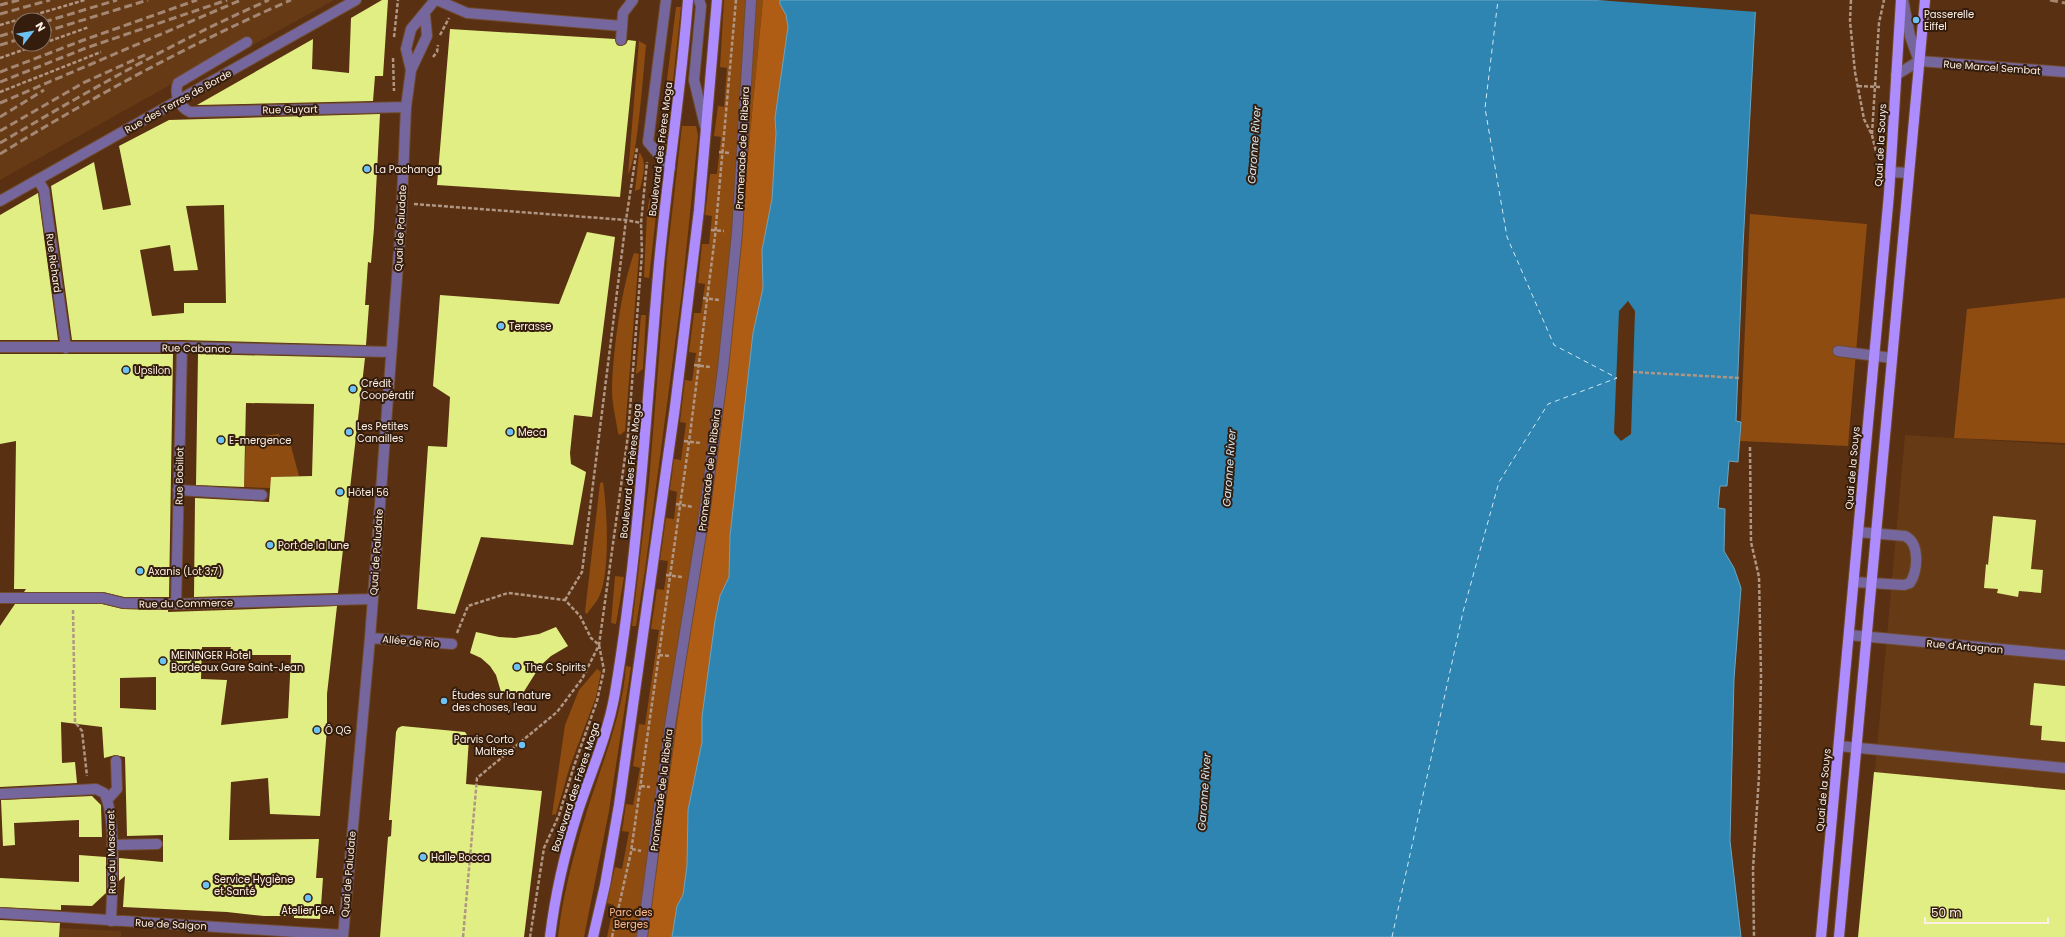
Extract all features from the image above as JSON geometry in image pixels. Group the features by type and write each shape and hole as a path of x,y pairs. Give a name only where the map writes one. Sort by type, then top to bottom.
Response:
{"main road":[{"name":"Boulevard des Frères Moga","path":"550,937 559,884 569,844 578,812 604,739 615,691 639,511 659,270 688,0"},
{"path":"593,937 605,884 617,813 641,652 688,306 706,130 716,0"},
{"name":"Quai de la Souys","path":"1821,937 1875,356 1902,0"},
{"path":"1839,937 1865,637 1925,0"}],"street":[{"name":"Rue des Terres de Borde","path":"0,201 356,0"},
{"path":"436,0 467,14 622,26"},
{"name":"Quai de Paludate","path":"411,70 406,49 411,29 425,15 436,0"},
{"path":"621,40 623,13 632,0"},
{"path":"666,0 648,142 670,168"},
{"path":"699,0 700,6 694,80 706,130"},
{"name":"Promenade de la Ribeira","path":"642,937 670,725 705,509 713,444 737,233 751,0"},
{"path":"1896,75 1919,61 1910,36 1902,0"},
{"name":"Quai de Paludate","path":"343,936 370,638 402,203 406,107 411,70 427,36 425,15"},
{"path":"179,100 176,90 178,83 247,42"},
{"name":"Rue Marcel Sembat","path":"1919,61 2065,72"},
{"name":"Rue Guyart","path":"179,100 190,112 406,107"},
{"path":"1890,172 1909,173"},
{"name":"Rue Richard","path":"38,180 44,190 66,348"},
{"name":"Rue Cabanac","path":"0,347 182,347 391,352"},
{"name":"Rue Bobillot","path":"176,604 182,347"},
{"path":"1838,351 1892,358"},
{"path":"178,490 262,495"},
{"path":"1854,582 1904,585 1910,583 1914,570 1916,548 1911,539 1905,536 1858,532"},
{"name":"Rue du Commerce","path":"0,598 103,598 123,603 176,604 372,599"},
{"name":"Rue d'Artagnan","path":"1849,635 2065,656"},
{"name":"Allée de Rio","path":"370,638 452,644"},
{"path":"1839,746 2065,768"},
{"path":"108,798 117,789 116,762"},
{"name":"Rue du Mascaret","path":"0,794 96,789 104,793 110,804 112,845 111,921"},
{"path":"112,845 157,844"},
{"name":"Rue de Saigon","path":"0,913 343,936"}],"path":[{"path":"0,26 84,0"},
{"path":"395,22 398,0"},
{"path":"612,937 632,852 689,442 715,236 736,0"},
{"path":"1851,0 1850,21 1858,86 1864,119 1872,135 1879,23 1884,0"},
{"path":"52,40 89,27"},
{"path":"0,58 17,52"},
{"path":"0,92 101,52"},
{"path":"1858,86 1882,87"},
{"path":"565,600 582,572 626,220 638,140"},
{"path":"463,937 477,778 557,712 582,679 599,645 628,435 642,253 641,223 648,142"},
{"path":"402,203 626,220 641,223"},
{"path":"1633,372 1740,378"},
{"path":"684,441 713,444"},
{"path":"1750,447 1751,542 1759,577 1761,676 1759,776 1753,869 1754,937"},
{"path":"676,504 705,509"},
{"path":"452,644 468,606 508,593 565,600 580,616 591,638 599,645 604,670 597,701 574,766 559,815 544,848 530,937"},
{"path":"73,598 75,722 82,731 87,790"}],"shaded area":[{"path":"0,0 334,0 186,82 170,85 0,180"},
{"path":"763,0 780,0 780,4 786,15 788,27 775,118 776,133 772,199 762,250 763,288 753,333 730,536 729,577 720,596 715,621 702,717 702,742 688,810 687,866 683,895 677,906 672,937 647,937 696,589 740,237"},
{"path":"1905,435 2065,445 2065,937 1860,937"},
{"path":"0,925 121,931 121,937 0,937"}],"green space":[{"name":"Parc des Berges","path":"724,0 763,0 740,237 696,589 647,937 607,937 614,905 607,903 615,867 622,869 629,832 622,831 626,804 633,805 640,768 633,766 639,724 645,725 659,630 651,629 657,589 664,590 668,561 660,560 666,518 674,519 677,492 670,490 674,459 681,460 686,423 680,422 685,380 692,381 696,353 689,352 694,313 701,313 705,284 698,283 702,244 709,244 712,216 705,215 710,174 717,174 721,137 714,136 718,106 724,107 727,68 720,67"},
{"path":"676,7 681,7 666,146 659,144"},
{"path":"639,41 646,45 637,135 631,167 628,174"},
{"path":"682,126 696,126 698,136 682,291 645,570 636,626 632,626 649,482 667,257"},
{"path":"640,153 644,165 643,175 640,189 635,191 639,154"},
{"path":"655,172 660,179 649,278 644,277 647,212"},
{"path":"1750,214 1867,224 1848,446 1740,441"},
{"path":"634,253 639,254 625,431 620,435 618,433 613,401 613,374 616,339 625,284"},
{"path":"2065,298 2065,443 1954,438 1967,309"},
{"path":"641,315 646,315 643,369 636,374"},
{"path":"633,415 639,423 633,484 626,490"},
{"path":"279,434 282,445 291,446 299,476 272,477 270,488 244,487 246,438"},
{"path":"603,482 607,524 605,575 598,599 587,614 585,612 600,483"},
{"path":"615,576 624,577 616,624 611,623"},
{"path":"626,666 631,667 609,811 584,937 558,937 571,866 615,726 624,686"},
{"path":"597,669 601,672 596,697 570,766 556,814 552,815 565,725 579,690"}],"water":[{"name":"Garonne River","path":"780,0 1756,0 1743,246 1736,421 1741,422 1738,462 1729,461 1727,486 1720,486 1718,508 1725,509 1724,551 1734,568 1741,588 1734,679 1730,841 1741,937 672,937 677,906 683,895 687,866 688,810 702,742 702,717 715,621 720,596 729,577 730,536 753,333 763,288 762,250 772,199 776,133 775,118 788,27 786,15 780,4"}],"pier":[{"path":"1597,0 1758,0 1757,12"},
{"path":"1628,301 1635,311 1631,434 1621,441 1614,433 1619,311"}],"building":[{"path":"382,0 388,0 383,76 375,76 373,101 197,105 313,39 312,69 349,73 351,18"},
{"path":"450,29 615,39 617,45 621,46 626,44 628,40 636,41 620,197 437,185"},
{"path":"380,114 374,228 371,263 368,262 365,305 369,305 366,345 182,340 72,340 51,186 94,162 103,210 131,205 119,146 169,120","holes":["224,205 226,303 184,303 184,313 152,316 140,250 170,245 174,271 198,270 186,206"]},
{"path":"38,193 58,340 0,340 0,215"},
{"name":"Meca","path":"587,232 615,237 592,417 574,415 570,453 571,464 586,472 573,545 481,537 455,614 417,609 428,446 447,447 450,397 433,386 440,295 559,304"},
{"path":"0,354 173,354 169,597 124,597 103,592 24,592 26,589 14,589 16,441 0,444"},
{"path":"198,354 365,358 338,593 194,597 195,498 269,502 271,477 312,476 314,404 246,403 244,487 196,485"},
{"path":"1993,516 2036,520 2031,569 2043,570 2041,593 2019,591 2018,597 1997,593 1998,589 1984,588"},
{"path":"15,604 102,604 123,609 168,610 168,612 337,606 327,694 327,728 320,816 270,814 268,778 231,782 229,840 319,839 316,878 323,878 320,919 294,918 294,916 264,916 227,912 123,907 125,876 119,881 119,858 163,862 163,835 127,836 125,757 115,755 104,758 102,727 61,722 62,763 75,762 77,783 0,787 0,626","holes":["202,647 231,647 230,651 245,651 245,655 291,655 288,718 221,725 227,680 201,679","156,677 156,710 120,708 120,678"]},
{"path":"556,627 568,646 551,656 540,666 523,693 501,692 496,675 490,666 481,658 470,653 476,632 499,637 515,638 539,634"},
{"path":"2034,683 2065,686 2065,742 2041,740 2042,726 2030,725"},
{"path":"402,726 465,732 469,738 466,784 542,791 524,937 380,937 388,837 391,836 392,820 389,820 396,732 398,728"},
{"path":"1874,772 2065,790 2065,937 1858,937"},
{"path":"92,796 101,805 102,837 79,837 79,820 14,823 15,845 3,846 1,800"},
{"path":"79,855 106,857 106,893 92,906 61,905 61,910 0,907 0,878 79,882"},
{"path":"0,920 60,923 59,937 0,937"}],"ferry route":[{"path":"1392,937 1463,612 1499,482 1548,404 1617,378 1554,345 1507,237 1485,108 1498,0"}],"railway":[{"path":"0,5 19,0"},
{"path":"0,14 50,0"},
{"path":"52,20 117,0"},
{"path":"52,30 148,0"},
{"path":"0,72 81,41 197,0"},
{"path":"0,82 86,48 227,0"},
{"path":"0,103 241,0"},
{"path":"0,143 132,67 200,32 269,0"},
{"path":"0,154 107,91 216,34 291,0"},
{"path":"2050,0 2065,3"},
{"path":"0,36 12,32"},
{"path":"0,45 12,41"},
{"path":"0,131 83,83 147,54"},
{"path":"0,117 44,90"}],"place":[{"name":"Passerelle Eiffel","path":"1916,20"},
{"name":"La Pachanga","path":"367,169"},
{"name":"Terrasse","path":"501,326"},
{"name":"Upsilon","path":"126,370"},
{"name":"Crédit Coopératif","path":"353,389"},
{"name":"Les Petites Canailles","path":"349,432"},
{"name":"Meca","path":"510,432"},
{"name":"E-mergence","path":"221,440"},
{"name":"Hôtel 56","path":"340,492"},
{"name":"Port de la lune","path":"270,545"},
{"name":"Axanis (Lot 3.7)","path":"140,571"},
{"name":"MEININGER Hotel Bordeaux Gare Saint-Jean","path":"163,661"},
{"name":"The C Spirits","path":"517,667"},
{"name":"Études sur la nature des choses, l'eau","path":"444,701"},
{"name":"Ô QG","path":"317,730"},
{"name":"Parvis Corto Maltese","path":"522,745"},
{"name":"Halle Bocca","path":"423,857"},
{"name":"Service Hygiène et Santé","path":"206,885"},
{"name":"Atelier FGA","path":"308,898"}]}
